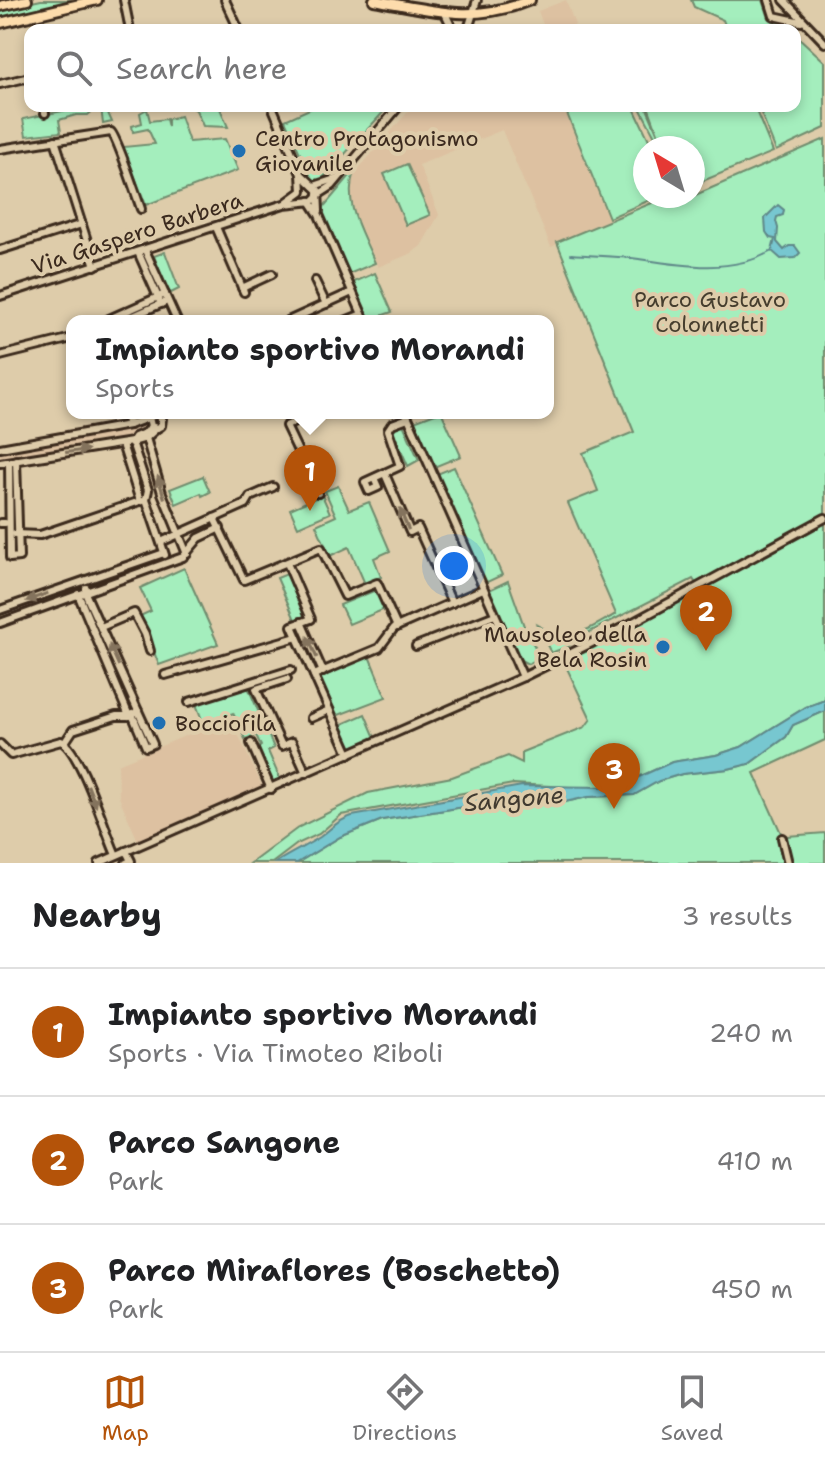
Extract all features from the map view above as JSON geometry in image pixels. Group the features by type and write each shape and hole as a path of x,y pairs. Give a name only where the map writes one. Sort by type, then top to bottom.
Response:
{"main road":[{"path":"0,6 27,0"},
{"path":"2,22 97,0"},
{"path":"374,0 472,14 494,13 530,0"}],"street":[{"path":"124,0 129,24"},
{"path":"225,0 236,24"},
{"path":"469,0 472,14"},
{"path":"468,24 477,0"},
{"path":"772,2 774,16 786,16 804,23"},
{"path":"786,16 789,3"},
{"path":"789,3 825,43"},
{"path":"444,11 450,24"},
{"path":"0,84 24,78"},
{"path":"275,112 301,174 303,197 319,215 363,315"},
{"path":"309,201 332,186 394,112"},
{"path":"0,149 81,135 88,137 114,133 141,209"},
{"path":"55,140 95,266"},
{"path":"301,174 313,185 318,196 319,215"},
{"name":"Via Gaspero Barbera","path":"284,204 302,190 338,177"},
{"name":"Via Gaspero Barbera","path":"0,296 284,204 309,201"},
{"path":"0,250 82,224"},
{"path":"216,227 243,290 272,274"},
{"path":"142,251 173,315"},
{"path":"315,281 326,304"},
{"path":"310,315 352,292"},
{"path":"120,315 163,299"},
{"path":"133,315 163,299"},
{"path":"0,356 66,340"},
{"path":"127,419 129,425"},
{"path":"302,419 286,426 318,493"},
{"path":"374,478 401,464 388,428 401,419"},
{"path":"409,419 524,676"},
{"path":"0,448 151,422"},
{"path":"151,422 146,438 177,536 187,554"},
{"path":"132,442 135,437 147,432 151,422"},
{"path":"0,463 146,438"},
{"path":"12,461 15,534 40,535 143,500 148,490 132,442"},
{"path":"122,444 169,562"},
{"path":"385,474 410,532 418,528 452,603"},
{"path":"161,542 246,504 250,497 273,487"},
{"path":"214,518 244,580 321,548 345,596 377,583 397,627"},
{"path":"99,863 110,861 116,855 524,676 628,625 825,518"},
{"path":"84,587 169,562 187,554 199,538 220,528"},
{"path":"0,623 164,553"},
{"path":"287,563 311,619 292,626 349,754"},
{"path":"76,590 133,714 153,744 146,747 133,714 101,627 84,587"},
{"path":"314,675 379,648 397,627 483,589"},
{"path":"0,610 76,590"},
{"path":"101,627 134,613 150,651"},
{"path":"416,646 495,615"},
{"path":"301,622 323,672"},
{"path":"165,675 297,637"},
{"path":"189,702 291,670"},
{"path":"287,679 256,689 282,746 292,742 306,773"},
{"path":"311,718 329,710"},
{"path":"65,742 73,730 116,716 133,714"},
{"path":"0,744 11,755 65,742 77,759 116,855"},
{"path":"251,743 271,789"},
{"path":"782,838 788,863"},
{"path":"126,851 131,861 126,863"}],"shaded area":[{"path":"566,0 575,24 543,24 538,11"},
{"path":"408,112 565,112 609,221 551,247 502,130 419,165 439,215 421,246 378,267 350,202 349,189 354,174"},
{"path":"145,422 148,426 146,430 131,436 130,440 105,440 0,458 0,450"},
{"path":"230,717 263,788 138,841 119,797 118,764"}],"green space":[{"path":"41,0 83,0 0,19 0,9"},
{"path":"691,0 763,0 769,18 780,24 725,24 723,20 694,7"},
{"path":"801,40 825,62 825,128 776,151 760,112 801,112"},
{"path":"57,112 91,112 59,120 61,132 26,136 23,119"},
{"path":"102,112 108,112 112,122 103,124"},
{"path":"148,112 150,121 166,119 168,127 168,119 180,116 189,142 225,139 238,170 146,205 123,147 155,144 148,129 133,132 132,126 142,123 140,113"},
{"path":"197,112 222,112 228,127 203,126"},
{"path":"303,112 383,112 320,181 312,180 285,120"},
{"path":"566,112 636,112 647,136 633,136 633,207 609,218"},
{"path":"642,112 649,112 659,136 655,136"},
{"path":"650,112 756,112 773,152 705,180 705,136 659,136"},
{"name":"Parco Gustavo Colonnetti","path":"825,139 825,515 697,585 693,579 551,653 537,625 559,634 578,633 616,614 568,503 598,491 583,453 634,432 557,242 640,208 705,208 705,191"},
{"path":"407,164 430,215 406,225 384,174"},
{"path":"354,171 352,207 375,263 349,274 321,210"},
{"path":"165,252 179,289 169,294 154,256"},
{"path":"375,273 392,312 367,315 352,283"},
{"path":"445,419 461,456 434,467 414,421"},
{"path":"403,424 419,460 408,466 392,429"},
{"path":"454,467 502,575 485,583 437,474"},
{"path":"203,476 210,492 176,504 170,489"},
{"path":"338,486 349,510 369,502 390,551 374,558 381,577 365,584 349,547 330,556 316,525 336,516 325,491"},
{"path":"322,495 330,513 298,527 290,509"},
{"path":"825,523 825,700 806,707 741,747 716,755 672,762 611,787 513,784 341,815 319,834 297,844 272,863 251,863 299,827 368,793 452,777 508,756 522,763 522,752 585,727 591,719 564,662"},
{"path":"184,568 218,644 159,665 140,616 151,611 140,588"},
{"path":"287,574 305,617 296,622 277,578"},
{"path":"508,581 524,626 538,653 538,659 528,664 517,658 487,591"},
{"path":"376,590 385,609 349,624 340,605"},
{"path":"369,656 386,697 336,716 320,678"},
{"path":"248,687 274,748 268,751 280,779 272,783 257,749 261,746 256,735 245,739 233,713 204,725 196,704"},
{"path":"825,711 825,740 754,773 781,833 787,836 825,833 825,863 297,863 340,837 382,820 514,799 539,803 634,795 659,781 682,774 749,764 786,737 793,725"},
{"path":"365,714 376,740 351,751 340,725"}],"water":[{"path":"778,205 784,210 776,221 777,242 784,250 795,246 800,253 795,258 781,259 772,251 775,239 766,232 765,218"},
{"name":"Sangone","path":"825,700 825,711 793,725 786,737 749,764 682,774 659,781 634,795 539,803 514,799 382,820 340,837 297,863 275,863 352,816 522,786 611,787 672,762 716,755 741,747 806,707"}],"waterway":[{"path":"571,254 707,266 740,263 772,251"}],"place":[{"name":"Centro Protagonismo Giovanile","path":"239,151"},
{"name":"Impianto sportivo Morandi","path":"310,511"},
{"name":"Mausoleo della Bela Rosin","path":"663,647"},
{"name":"Parco Sangone","path":"706,651"},
{"name":"Bocciofila","path":"159,723"},
{"name":"Parco Miraflores (Boschetto)","path":"614,809"}]}
